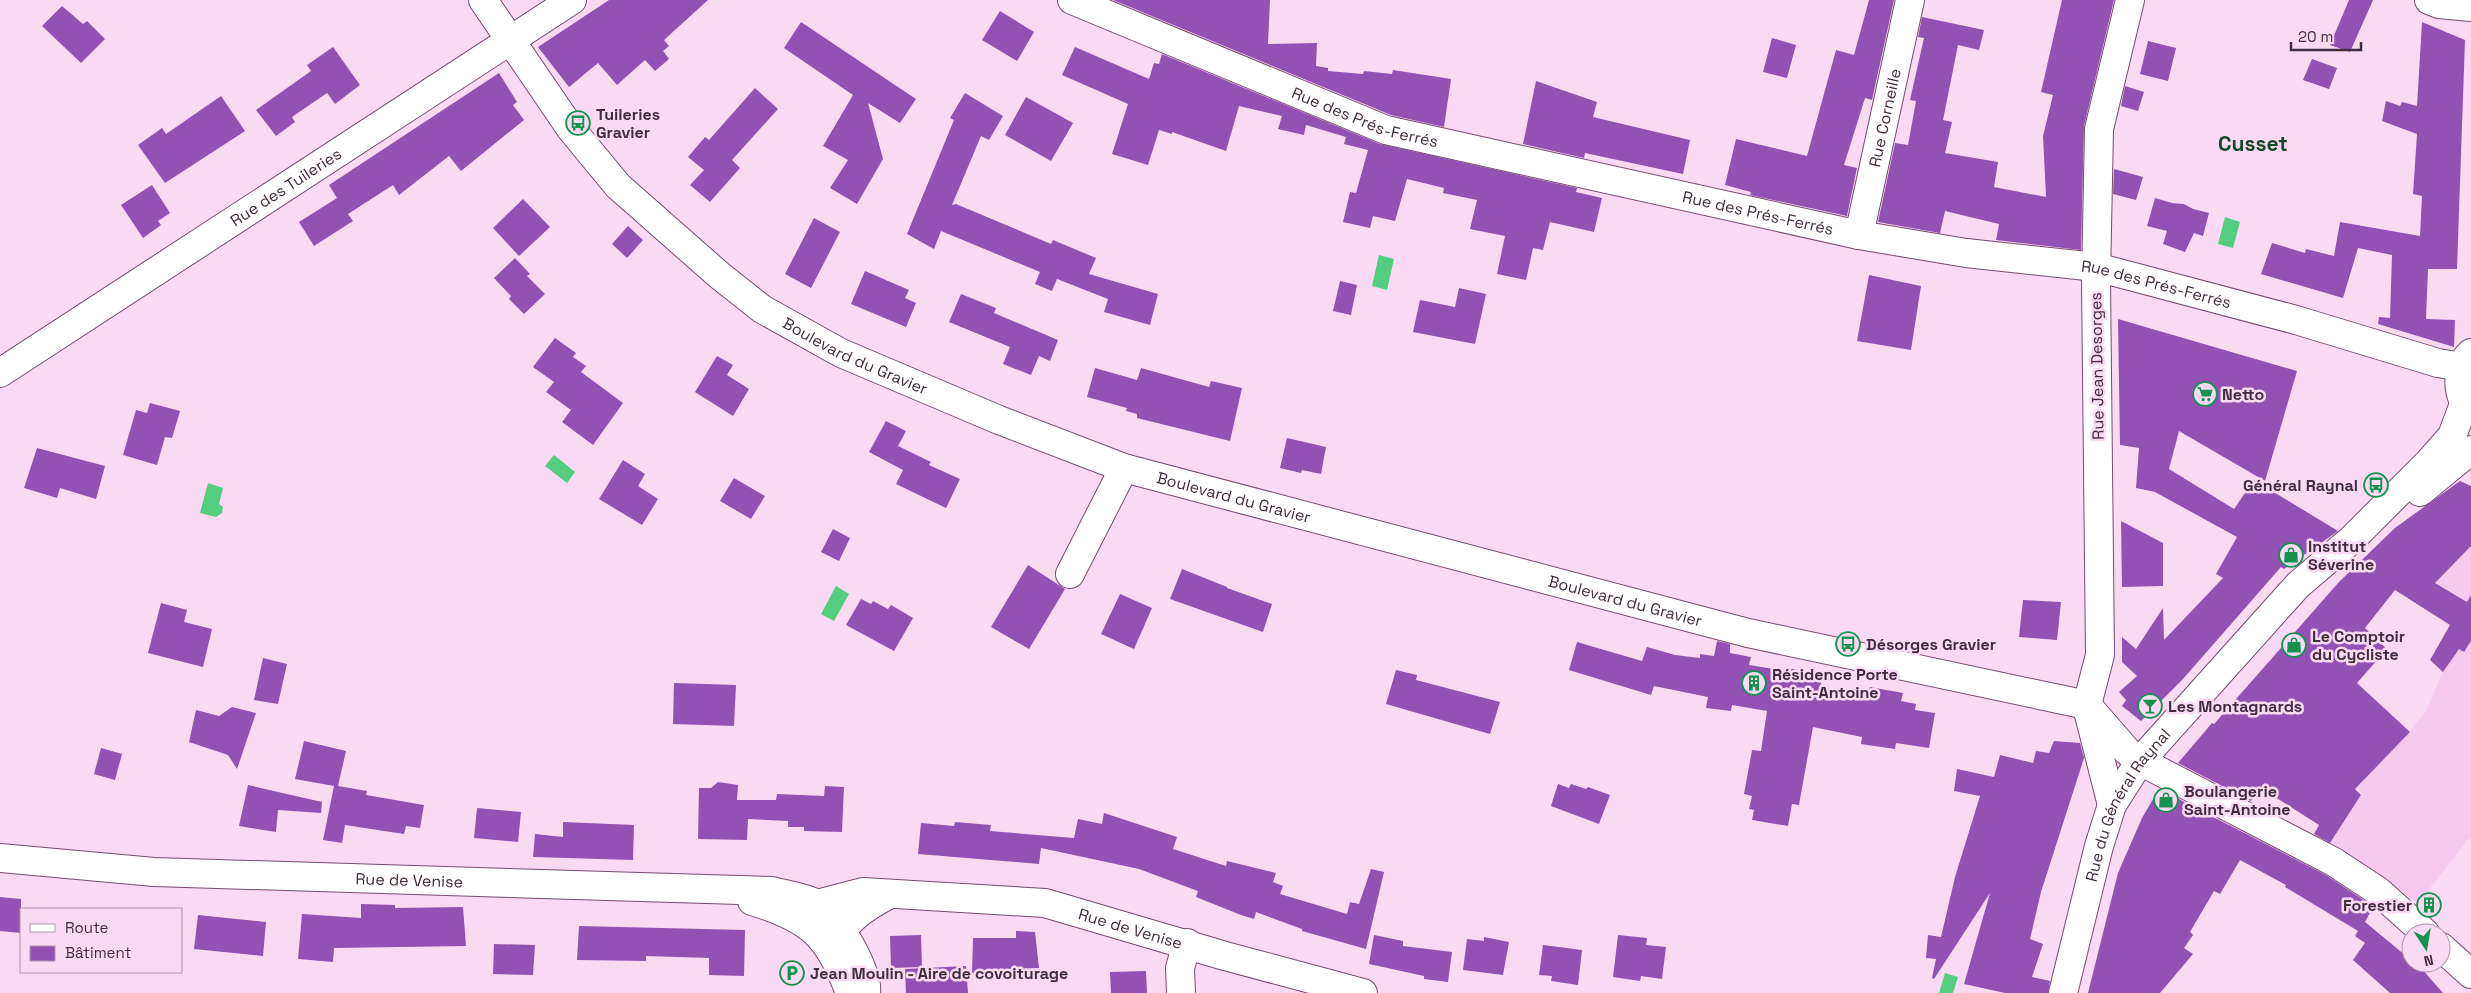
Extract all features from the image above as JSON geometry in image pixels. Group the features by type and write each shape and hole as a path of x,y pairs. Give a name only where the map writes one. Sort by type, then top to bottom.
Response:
{"street":[{"name":"Boulevard du Gravier","path":"483,0 570,129 618,186 719,275 762,310 841,354 990,416 1124,468 1748,633 2086,705"},
{"name":"Rue des Tuileries","path":"0,372 572,0"},
{"name":"Rue des Prés-Ferrés","path":"1072,0 1386,130 1859,235 1966,253 2096,267 2296,320 2438,363 2466,360"},
{"name":"Rue Corneille","path":"1859,235 1910,0"},
{"name":"Rue Jean Desorges","path":"2086,705 2100,655 2096,267 2099,129 2130,0"},
{"path":"2429,0 2439,4 2471,8"},
{"path":"2466,360 2459,385 2467,407"},
{"name":"Rue du Général Raynal","path":"2062,993 2099,846 2112,806 2140,761 2298,585 2351,540 2429,462 2452,436 2467,407"},
{"name":"Rue du Général Raynal","path":"2351,540 2431,484 2471,450"},
{"path":"1070,574 1124,468"},
{"path":"2086,705 2127,751 2140,761 2334,862 2378,891 2414,923"},
{"path":"2086,705 2112,806"},
{"name":"Rue de Venise","path":"0,858 154,872 772,891 817,904 863,892 1045,903 1363,993"},
{"path":"718,889 776,909 815,932 840,966 850,993"},
{"name":"Rue de Venise","path":"843,933 864,908 892,894"},
{"path":"817,904 843,933 857,956 866,993"},
{"path":"840,966 843,933"},
{"path":"1181,993 1180,968 1187,943"},
{"path":"2451,956 2471,974"}],"shaded area":[{"path":"2225,217 2240,222 2233,248 2218,244"},
{"path":"1379,255 1394,259 1387,290 1372,286"},
{"path":"554,455 575,472 567,483 545,466"},
{"path":"208,483 223,488 219,504 223,507 222,513 216,517 200,513"},
{"path":"2471,545 2471,604 2436,583"},
{"path":"836,586 849,594 834,621 821,614"},
{"path":"2471,632 2471,836 2418,903 2356,858 2329,845 2362,795 2358,786 2410,731 2426,711 2443,671"},
{"path":"1945,973 1958,977 1953,993 1939,993"}],"building":[{"path":"609,0 708,0 664,40 669,46 663,51 669,59 655,71 645,60 617,85 598,63 569,87 538,47"},
{"path":"1113,0 1270,0 1268,44 1317,43 1316,66 1328,68 1328,71 1363,74 1364,71 1392,74 1393,70 1451,79 1444,127 1391,115"},
{"path":"1869,0 1894,0 1872,100 1865,98 1844,165 1857,168 1847,216 1750,195 1751,192 1725,185 1736,139 1807,156 1836,50 1854,55"},
{"path":"2062,0 2114,0 2084,126 2081,250 1996,240 1999,224 1945,211 1940,233 1878,222 1895,143 1908,145 1916,101 1910,100 1924,38 1918,37 1922,17 1984,30 1979,50 1958,45 1943,120 1952,122 1945,153 1998,162 1994,187 2046,197 2043,136 2053,95 2041,92"},
{"path":"2349,0 2373,0 2350,52 2330,45"},
{"path":"62,6 83,24 87,21 105,39 81,63 42,26"},
{"path":"1000,11 1034,32 1017,61 982,40"},
{"path":"801,22 916,99 900,123 868,103 883,159 857,204 830,188 848,160 823,146 853,95 784,48"},
{"path":"2422,22 2465,40 2457,269 2428,269 2426,319 2455,320 2454,347 2378,324 2379,317 2390,318 2392,255 2358,248 2343,298 2261,274 2272,243 2305,253 2306,249 2334,256 2340,222 2420,236 2422,196 2413,194 2417,134 2382,121 2386,101 2400,106 2402,102 2417,106"},
{"path":"1772,38 1796,45 1787,78 1763,72"},
{"path":"2148,41 2176,48 2168,81 2140,74"},
{"path":"333,47 360,85 335,104 327,93 292,117 295,122 276,136 256,110 311,71 307,65"},
{"path":"1075,47 1149,79 1154,63 1159,64 1162,54 1380,144 1577,188 1576,192 1602,198 1594,232 1550,222 1543,250 1533,248 1526,280 1497,274 1505,236 1470,229 1477,200 1443,193 1444,188 1407,179 1395,221 1373,216 1370,228 1343,222 1350,192 1356,193 1368,150 1344,144 1346,137 1306,125 1304,135 1278,129 1282,116 1239,106 1226,151 1172,132 1172,134 1159,130 1148,165 1112,154 1128,104 1062,75"},
{"path":"2312,59 2337,68 2329,89 2303,80"},
{"path":"499,73 517,102 513,105 524,120 461,171 449,156 399,195 393,185 348,214 353,221 314,246 299,222 337,198 329,185"},
{"path":"1536,81 1597,102 1593,117 1690,140 1683,174 1585,153 1584,158 1523,144"},
{"path":"2125,86 2144,92 2138,111 2121,106"},
{"path":"755,88 778,109 732,160 740,168 710,202 690,185 704,170 688,157 705,137 709,140"},
{"path":"965,93 1003,116 989,140 981,136 952,205 956,204 1051,244 1053,240 1096,258 1089,274 1158,294 1150,325 1104,312 1108,299 1057,279 1052,291 1035,284 1040,272 941,231 934,249 907,234 954,120 950,118"},
{"path":"221,96 245,131 165,183 138,145 162,128 166,134"},
{"path":"1026,97 1073,123 1051,161 1005,135"},
{"path":"2114,169 2143,177 2136,200 2113,194"},
{"path":"152,185 170,213 158,221 161,225 143,238 121,205"},
{"path":"2155,198 2184,204 2193,209 2209,213 2203,236 2194,233 2185,252 2163,244 2167,231 2147,226"},
{"path":"523,199 550,227 519,256 493,228"},
{"path":"814,218 840,232 811,288 785,274"},
{"path":"628,226 643,240 627,258 612,244"},
{"path":"515,258 530,274 527,276 545,294 524,314 509,299 511,296 494,278"},
{"path":"865,271 909,290 905,298 916,303 906,327 851,304"},
{"path":"1869,275 1921,286 1911,350 1857,341"},
{"path":"1340,281 1357,285 1351,315 1333,311"},
{"path":"1459,288 1486,294 1475,344 1413,332 1420,300 1455,307"},
{"path":"961,294 996,308 994,313 1058,340 1050,361 1039,356 1031,375 1003,364 1010,347 949,322"},
{"path":"2118,319 2297,371 2265,481 2179,431 2169,469 2234,509 2254,480 2338,531 2284,569 2281,567 2183,679 2141,721 2122,706 2126,700 2119,692 2137,676 2122,662 2122,637 2136,649 2163,608 2164,640 2223,578 2216,574 2237,537 2155,492 2136,488 2139,448 2120,445"},
{"path":"555,338 576,353 573,357 586,366 581,372 623,403 593,445 562,422 571,410 546,392 554,382 533,367"},
{"path":"717,356 733,365 727,375 749,389 733,416 695,392"},
{"path":"1095,368 1137,380 1141,368 1209,387 1211,381 1242,388 1230,441 1137,418 1137,414 1126,411 1127,408 1087,397"},
{"path":"150,403 180,411 172,438 165,437 157,465 123,455 136,410 147,413"},
{"path":"886,421 906,431 898,446 931,462 929,465 960,479 946,508 896,484 903,470 869,452"},
{"path":"1287,438 1326,447 1321,474 1302,470 1301,473 1280,468"},
{"path":"37,448 105,466 96,499 60,488 57,498 24,488"},
{"path":"623,460 645,474 638,486 658,499 642,525 599,499"},
{"path":"734,478 765,496 751,519 720,501"},
{"path":"2460,481 2471,486 2471,546 2435,583 2467,602 2471,595 2471,641 2464,652 2459,649 2443,672 2430,660 2450,625 2395,590 2365,628 2387,649 2357,683 2410,732 2355,789 2361,795 2330,843 2314,834 2319,825 2261,788 2251,801 2178,763 2339,582 2395,528"},
{"path":"2121,521 2163,543 2163,586 2122,587"},
{"path":"833,529 850,538 839,561 821,552"},
{"path":"1028,565 1065,589 1029,649 991,627"},
{"path":"1182,569 1272,604 1263,632 1170,599"},
{"path":"1120,594 1152,608 1134,649 1101,634"},
{"path":"861,599 871,604 873,601 888,609 891,605 913,618 894,651 846,625"},
{"path":"2023,600 2061,602 2057,640 2019,637"},
{"path":"161,603 187,610 184,622 212,629 203,667 148,653"},
{"path":"1717,641 1730,644 1730,653 1751,657 1749,665 1787,671 1788,668 1823,675 1820,687 1868,695 1870,687 1903,693 1901,701 1916,704 1915,710 1935,713 1929,748 1896,743 1895,749 1861,744 1862,737 1813,727 1799,805 1792,804 1788,826 1752,820 1754,810 1749,809 1752,796 1744,794 1752,750 1761,751 1767,711 1732,705 1731,711 1706,708 1708,697 1654,686 1651,695 1569,670 1577,642 1642,661 1647,647 1675,655 1700,658 1700,654 1714,656"},
{"path":"263,658 287,664 278,704 254,700"},
{"path":"1396,670 1417,675 1416,680 1500,702 1490,734 1386,704"},
{"path":"674,683 736,685 734,726 673,724"},
{"path":"232,707 256,713 237,769 228,755 189,742 196,710 219,716"},
{"path":"304,741 346,751 338,786 367,791 366,795 424,805 420,828 406,826 404,834 345,825 342,843 323,840 334,786 295,779"},
{"path":"2054,741 2080,743 2084,758 2041,892 2030,939 2043,944 2032,977 2050,981 2048,993 2005,993 1964,984 1990,893 1934,979 1932,978 1936,959 1926,958 1928,935 1941,937 1955,877 1980,796 1954,791 1957,769 1994,777 2000,755 2033,763 2036,751 2049,753"},
{"path":"101,748 122,754 115,780 94,774"},
{"path":"718,782 738,785 737,800 776,800 777,794 824,796 825,786 844,787 842,832 804,831 804,827 788,827 788,821 748,819 747,840 698,839 699,788 711,788"},
{"path":"1558,784 1569,788 1571,784 1586,789 1588,787 1610,795 1599,824 1551,806"},
{"path":"248,785 322,802 321,813 278,810 276,832 239,826"},
{"path":"2159,789 2326,875 2373,907 2365,922 2401,952 2401,973 2425,973 2443,993 2390,993 2353,960 2365,943 2355,936 2358,931 2285,887 2286,885 2240,860 2220,894 2214,891 2190,932 2193,935 2184,948 2193,954 2160,993 2088,993 2118,873 2142,818"},
{"path":"477,808 521,812 518,842 474,838"},
{"path":"1104,813 1177,837 1173,849 1226,866 1227,861 1276,873 1273,882 1283,886 1280,894 1347,914 1350,902 1359,904 1371,869 1384,872 1366,949 1302,931 1302,929 1256,912 1254,919 1241,915 1196,897 1198,891 1139,869 1041,848 1039,864 918,854 921,823 954,826 955,822 991,825 990,831 1074,838 1078,819 1102,824"},
{"path":"563,822 634,825 633,860 533,857 535,834 563,837"},
{"path":"0,897 21,899 20,933 0,931"},
{"path":"361,904 395,905 395,908 463,907 466,946 334,948 333,962 298,959 302,914 361,918"},
{"path":"198,915 266,922 263,956 194,949"},
{"path":"579,926 745,930 744,976 709,975 709,958 646,956 646,961 577,960"},
{"path":"1016,931 1035,932 1039,968 1003,970 1003,974 972,973 973,938 1016,938"},
{"path":"921,935 922,967 891,968 890,936"},
{"path":"1374,935 1403,941 1403,946 1452,952 1448,982 1424,979 1424,976 1369,964"},
{"path":"1618,935 1647,938 1646,945 1666,947 1662,979 1641,976 1640,981 1613,977"},
{"path":"1484,937 1509,942 1503,975 1463,970 1467,939 1484,941"},
{"path":"494,944 535,945 533,975 493,974"},
{"path":"1543,945 1582,950 1578,985 1551,981 1552,976 1539,975"},
{"path":"966,966 968,993 906,993 905,969"},
{"path":"1146,971 1147,993 1111,993 1110,972"}],"place":[{"name":"Tuileries Gravier","path":"578,123"},
{"name":"Netto","path":"2205,394"},
{"name":"Général Raynal","path":"2376,485"},
{"name":"Institut Séverine","path":"2291,555"},
{"name":"Désorges Gravier","path":"1848,644"},
{"name":"Le Comptoir du Cycliste","path":"2294,645"},
{"name":"Résidence Porte Saint-Antoine","path":"1754,683"},
{"name":"Les Montagnards","path":"2150,706"},
{"name":"Boulangerie Saint-Antoine","path":"2166,800"},
{"name":"Forestier","path":"2429,905"},
{"name":"Jean Moulin - Aire de covoiturage","path":"792,973"}],"district":[{"name":"Cusset","path":"2253,143"}]}
